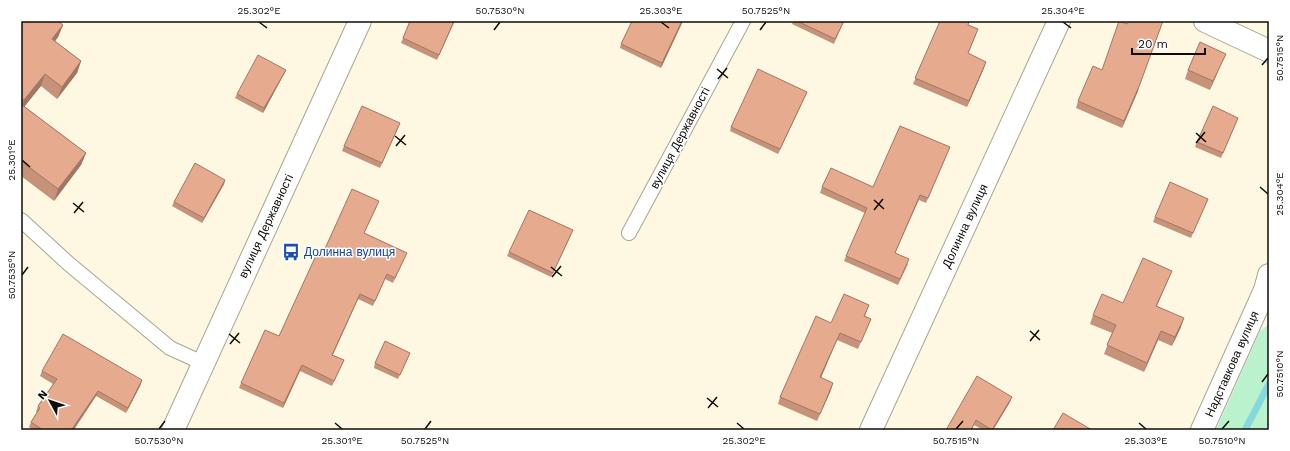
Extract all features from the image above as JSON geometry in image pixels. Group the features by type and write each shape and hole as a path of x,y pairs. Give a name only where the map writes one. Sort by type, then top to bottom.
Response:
{"street":[{"name":"вулиця Державності","path":"173,430 360,21"},
{"name":"Долинна вулиця","path":"871,430 1059,21"},
{"path":"1205,21 1269,51"},
{"name":"Надставкова вулиця","path":"1202,430 1268,285"}],"lane":[{"name":"вулиця Державності","path":"629,233 743,21"},
{"path":"21,220 69,264 170,348 203,363"}],"green space":[{"path":"1269,324 1269,430 1216,430 1260,331"}],"building":[{"path":"21,21 58,21 63,25 52,39 81,61 62,87 45,74 24,100 21,98"},
{"path":"410,21 454,21 439,55 403,38"},
{"path":"632,21 682,21 662,63 621,44"},
{"path":"797,21 844,21 835,39"},
{"path":"940,21 969,21 968,25 978,29 968,53 986,62 969,101 915,78"},
{"path":"1119,21 1127,24 1129,21 1163,21 1140,84 1124,121 1078,101 1093,66 1102,70"},
{"path":"1200,42 1226,54 1213,81 1188,70"},
{"path":"258,55 286,70 264,108 237,94"},
{"path":"758,69 807,92 780,149 731,127"},
{"path":"22,105 86,153 58,189 21,161"},
{"path":"362,106 400,123 382,163 344,146"},
{"path":"1213,106 1238,118 1223,153 1197,142"},
{"path":"900,126 950,147 928,198 920,195 895,253 909,259 900,279 846,256 867,208 822,187 831,168 873,187"},
{"path":"195,163 225,180 204,218 174,202"},
{"path":"1170,182 1208,199 1193,233 1155,217"},
{"path":"352,189 379,201 364,233 407,253 395,278 387,274 375,301 360,294 332,355 344,360 334,381 302,365 284,403 241,383 265,330 279,336 318,251 323,253"},
{"path":"529,210 573,230 553,273 509,252"},
{"path":"1143,258 1172,271 1156,306 1184,318 1175,337 1161,331 1147,363 1107,345 1116,325 1093,315 1102,294 1123,303"},
{"path":"844,294 869,305 864,316 871,319 861,342 840,333 820,377 833,383 820,414 780,397 816,316 831,323"},
{"path":"63,334 142,380 128,408 98,391 72,429 74,430 43,430 31,422 40,408 38,406 57,379 42,371"},
{"path":"385,341 410,353 400,375 375,363"},
{"path":"977,376 1012,397 992,430 976,420 971,430 946,430"},
{"path":"1063,413 1092,430 1053,430"}],"waterway":[{"path":"1245,430 1269,384"}],"place":[{"name":"Долинна вулиця","path":"291,252"}]}
